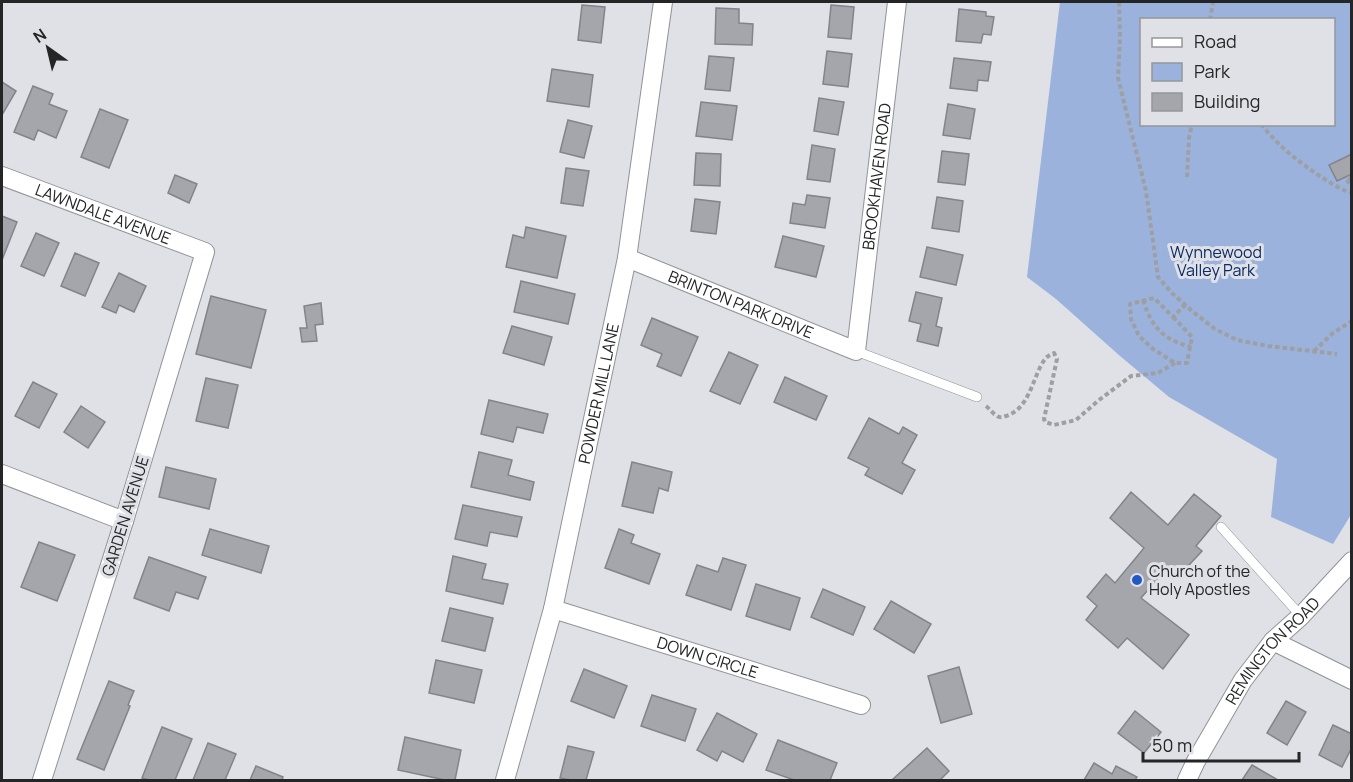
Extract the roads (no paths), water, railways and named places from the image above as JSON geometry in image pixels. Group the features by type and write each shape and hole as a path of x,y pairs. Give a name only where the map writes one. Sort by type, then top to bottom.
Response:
{"street":[{"name":"POWDER MILL LANE","path":"505,780 554,609 627,258 663,2"},
{"name":"BROOKHAVEN ROAD","path":"856,351 897,2"},
{"name":"LAWNDALE AVENUE","path":"2,176 205,252"},
{"name":"GARDEN AVENUE","path":"42,780 124,521 205,252"},
{"name":"BRINTON PARK DRIVE","path":"627,258 856,351"},
{"path":"2,474 124,521"},
{"name":"REMINGTON ROAD","path":"1187,780 1243,680 1273,641 1352,561"},
{"name":"DOWN CIRCLE","path":"554,609 861,705"},
{"path":"1273,641 1352,680"}],"lane":[{"path":"856,351 977,397"},
{"path":"1221,527 1300,616"}],"place":[{"name":"Church of the Holy Apostles","path":"1137,580"}],"park label":[{"name":"Wynnewood Valley Park","path":"1216,261"}]}
